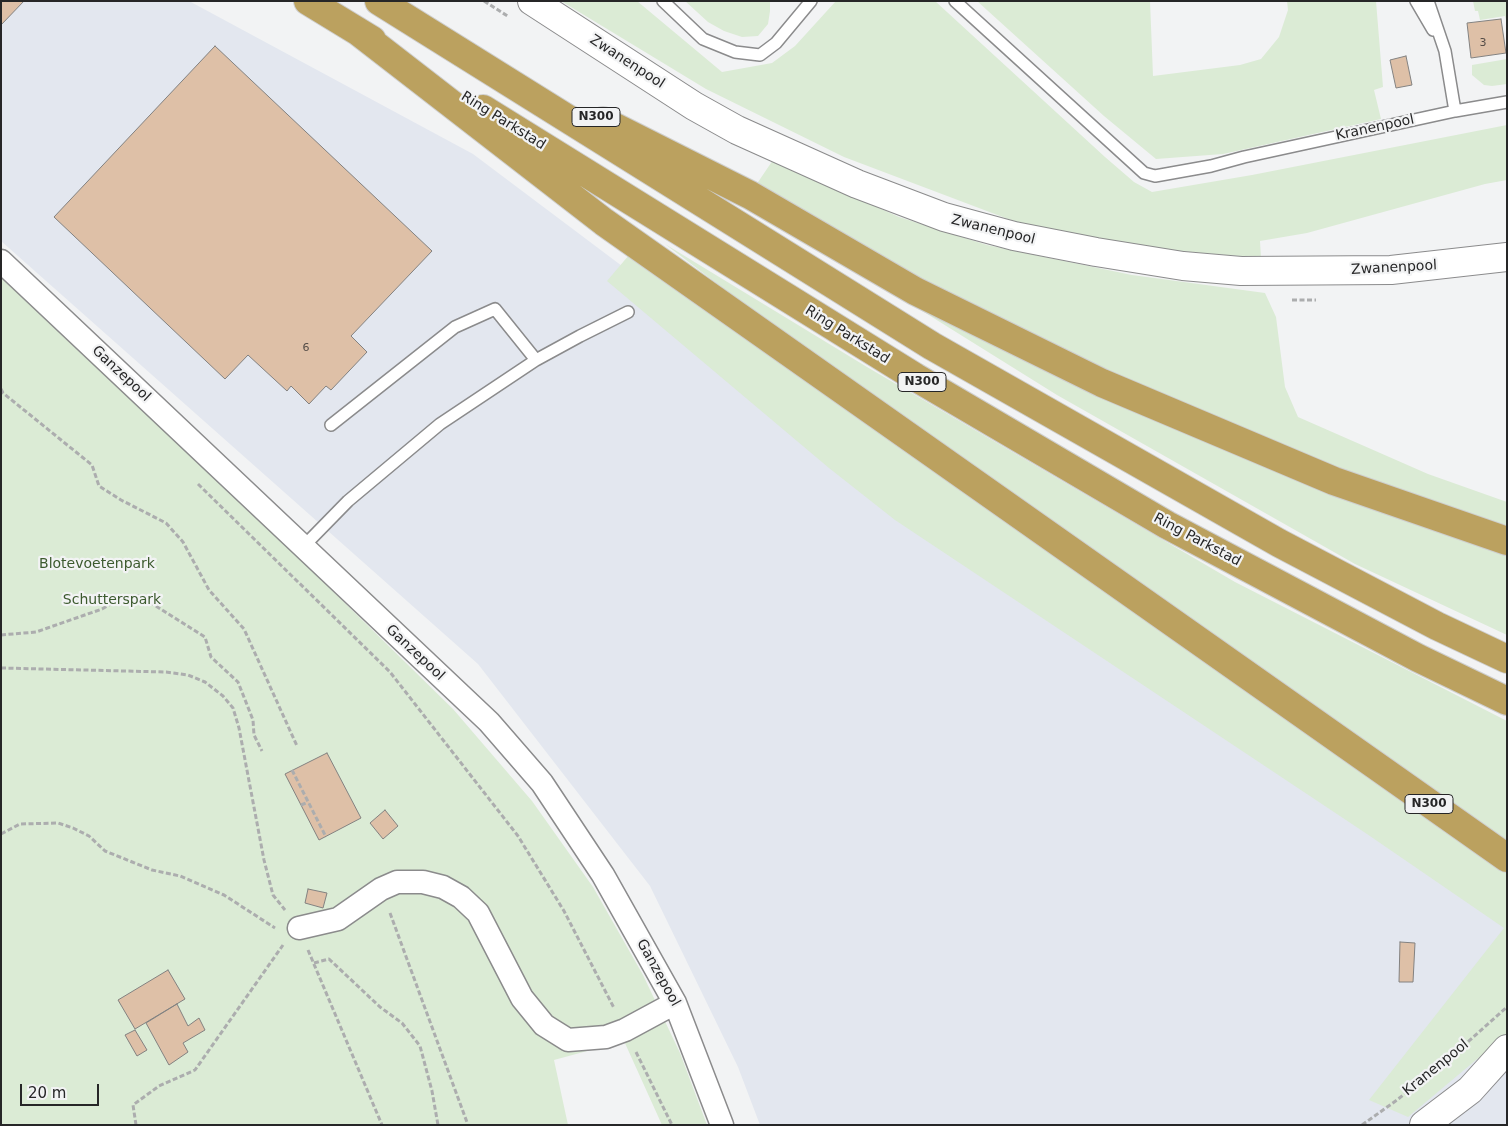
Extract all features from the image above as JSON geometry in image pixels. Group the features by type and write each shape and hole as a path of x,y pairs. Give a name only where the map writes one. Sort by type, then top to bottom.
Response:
{"highway":[{"name":"Ring Parkstad","path":"308,1 915,378 1150,515 1418,658 1507,700"},
{"name":"N300","path":"380,1 932,346 1279,543 1437,626 1507,659"},
{"name":"N300","path":"356,30 604,222 1507,858"},
{"name":"N300","path":"442,39 750,196 915,291 1102,383 1334,482 1507,541"}],"street":[{"name":"Zwanenpool","path":"532,1 694,106 746,134 857,184 944,217 1014,236 1183,266 1241,271 1392,270 1507,257"},
{"name":"Ganzepool","path":"1,261 489,722 542,783 603,875 675,1003 722,1125"},
{"path":"287,934 338,918 381,889 397,882 423,882 443,888 461,897 478,913 522,998 544,1024 568,1040 590,1044 625,1030 675,1003"},
{"path":"1424,1125 1470,1090 1507,1049"},
{"path":"1470,1090 1507,1073"}],"lane":[{"path":"663,1 703,38 735,52 760,55 776,43 812,1"},
{"name":"Kranenpool","path":"955,1 1144,173 1155,176 1211,166 1244,157 1455,111 1507,102"},
{"path":"1416,1 1445,51"},
{"path":"1428,1 1445,51 1455,111"},
{"path":"331,425 455,327 495,309 536,360"},
{"path":"303,547 348,501 440,424 536,360 628,312"}],"path":[{"path":"1,389 3,393 92,465 99,486 166,524 183,542 209,590 244,629 298,746"},
{"path":"192,478 390,672 518,836 564,911 604,986 672,1125"},
{"path":"1,635 36,632 102,609 122,597 140,596 205,637 211,657 238,682 253,720 254,735 262,752"},
{"path":"1,668 188,674 205,682 223,696 233,708 239,728 264,860 273,895 287,934"},
{"path":"292,770 326,836"},
{"path":"301,806 308,802"},
{"path":"1,834 20,824 58,823 73,828 89,836 105,851 152,870 180,876 224,895 287,934"},
{"path":"381,889 468,1125"},
{"path":"136,1125 133,1105 159,1086 195,1070 287,934"},
{"path":"382,1125 314,963 329,959 380,1007 402,1023 420,1046 432,1091 438,1125"},
{"name":"Kranenpool","path":"1362,1125 1397,1100 1460,1049 1507,1007"}],"shaded area":[{"path":"1,1 189,1 473,154 1351,814 1507,884 1507,1125 760,1125 738,1067 650,886 478,664 1,241"}],"green space":[{"path":"561,1 637,1 722,72 772,63 795,46 836,1 935,1 1105,157 1134,182 1152,192 1252,175 1507,125 1507,180 1485,184 1307,233 1260,241 1261,258 1131,247 1062,235 1008,219 844,157 706,89"},
{"path":"685,1 770,1 768,24 758,36 742,37 724,31 708,22"},
{"path":"977,1 1150,1 1153,76 1240,65 1261,59 1279,37 1288,10 1287,1 1376,1 1383,87 1374,90 1381,119 1223,154 1156,159 1104,116"},
{"path":"1473,1 1507,1 1507,25 1505,16 1480,20 1478,11 1475,11"},
{"path":"1507,59 1507,84 1484,85 1472,75 1472,65"},
{"path":"773,160 899,217 987,245 1132,275 1265,293 1276,317 1285,387 1298,417 1428,474 1507,502 1507,529 1267,443 1068,357 920,281 754,188"},
{"path":"665,244 867,367 1235,582 1507,721 1507,844 782,333"},
{"path":"629,255 1268,702 1507,872 1507,1034 1408,1117 1369,1100 1504,928 1367,834 895,520 829,468 607,281"},
{"path":"1,275 303,562 453,709 532,801 593,887 643,975 680,1053 707,1125 662,1125 624,1041 554,1060 568,1125 1,1125"},
{"path":"895,294 1507,549 1507,635 1355,564 1057,395"}],"building":[{"path":"1,1 24,1 1,25"},
{"path":"1501,19 1506,53 1471,58 1467,23"},
{"path":"215,46 432,251 351,336 367,352 331,390 326,386 309,404 291,386 287,391 248,355 225,379 54,217"},
{"path":"1406,56 1412,85 1396,88 1390,60"},
{"path":"327,753 361,818 319,840 285,774"},
{"path":"385,810 398,826 383,839 370,823"},
{"path":"308,889 327,893 323,908 305,903"},
{"path":"1400,942 1415,943 1413,982 1399,982"},
{"path":"168,970 185,999 135,1029 118,1000"},
{"path":"177,1004 188,1026 199,1018 205,1030 183,1043 188,1052 169,1065 146,1023"},
{"path":"135,1030 147,1050 137,1056 125,1035"}],"park label":[{"name":"Blotevoetenpark","path":"97,564"},
{"name":"Schutterspark","path":"112,600"}]}
